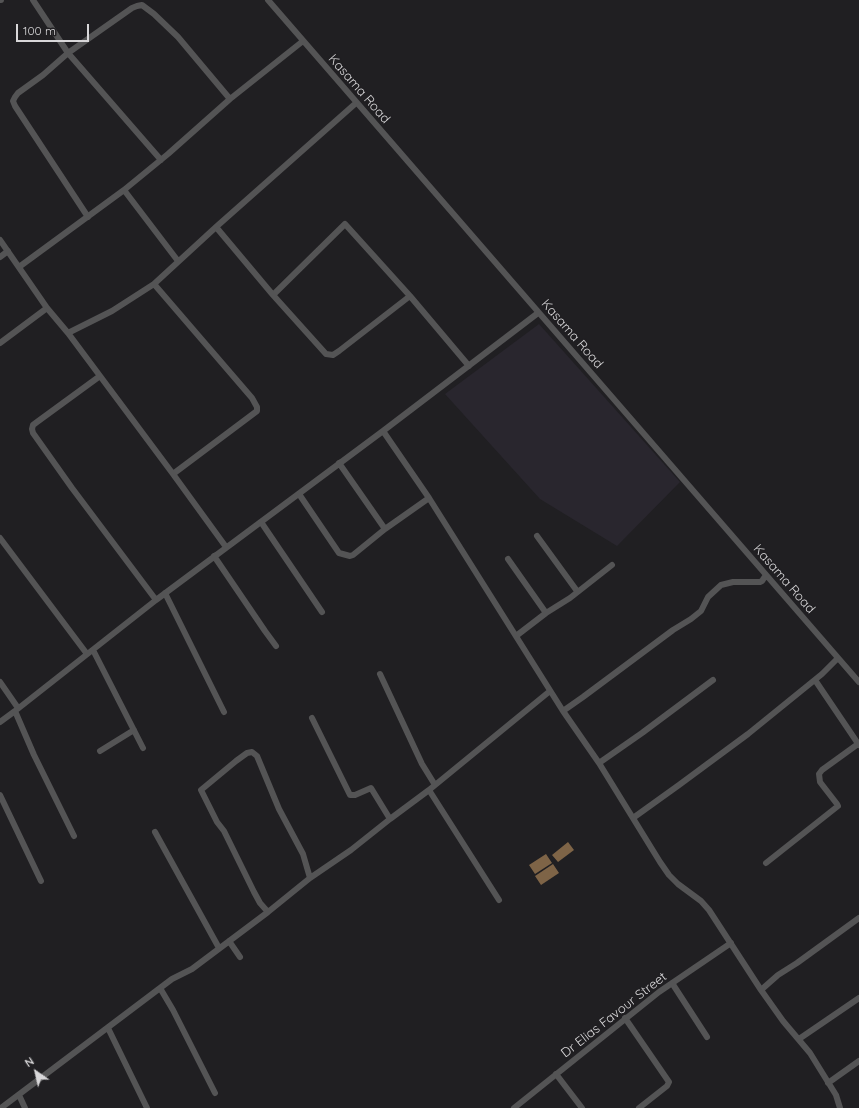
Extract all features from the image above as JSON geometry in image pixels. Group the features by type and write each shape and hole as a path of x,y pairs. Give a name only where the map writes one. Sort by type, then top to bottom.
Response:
{"street":[{"path":"33,0 68,53 161,160"},
{"name":"Kasama Road","path":"268,0 859,682"},
{"path":"88,217 23,119 13,101 18,93 43,75 68,53 132,8 142,5 154,14 178,37 230,99"},
{"path":"19,267 124,190 161,160 230,99 303,41"},
{"path":"68,333 112,310 154,284 356,103"},
{"path":"124,190 178,261"},
{"path":"273,295 345,224 410,296 469,366"},
{"path":"216,227 273,295 326,354 333,355 339,352 410,296"},
{"path":"0,240 47,308 68,333 226,547"},
{"path":"0,257 8,251"},
{"path":"154,284 252,398 257,407 257,411 173,474"},
{"path":"0,343 47,308"},
{"path":"0,722 165,593 383,431 538,313"},
{"path":"100,376 37,422 32,429 33,433 72,488 156,600"},
{"path":"383,431 429,498 550,691 599,763 660,862 669,875 678,884 701,901 709,910 760,990 783,1021 810,1053 836,1095 840,1108"},
{"path":"339,463 385,529"},
{"path":"299,494 340,553 350,556 429,498"},
{"path":"261,522 322,612"},
{"path":"537,536 577,591"},
{"path":"0,538 87,654"},
{"path":"214,556 276,646"},
{"path":"508,559 546,613"},
{"path":"516,636 546,613 570,598 612,565"},
{"path":"563,711 673,630 691,619 701,611 708,597 721,585 733,582 760,582 766,575"},
{"path":"165,593 224,712"},
{"path":"93,650 143,748"},
{"path":"633,818 748,734 815,680 838,658"},
{"path":"380,674 422,764 434,785"},
{"path":"599,763 713,680"},
{"path":"766,863 838,806 820,782 820,774 822,770 859,744 815,680"},
{"path":"0,682 17,710 37,761 74,836"},
{"path":"1,1108 172,979 192,969 268,912 310,878 351,850 429,790 550,691"},
{"path":"312,718 350,795 355,795 371,788 390,819"},
{"path":"100,751 134,730"},
{"path":"268,912 260,903 224,831 217,822 201,790 246,753 252,752 257,756 279,808 303,854 310,878"},
{"path":"429,790 499,900"},
{"path":"0,795 41,881"},
{"path":"155,832 219,948"},
{"path":"760,990 778,975 859,918"},
{"path":"229,941 240,957"},
{"name":"Dr Elias Favour Street","path":"514,1108 659,992 731,943"},
{"path":"672,983 707,1037"},
{"path":"160,988 173,1010 214,1093"},
{"path":"799,1039 859,998"},
{"path":"625,1018 669,1082 667,1086 639,1108"},
{"path":"108,1028 147,1108"},
{"path":"828,1082 859,1061"},
{"path":"556,1074 582,1108"},
{"path":"19,1095 26,1108"}],"shaded area":[{"path":"539,324 680,482 617,546 540,499 445,394"},
{"path":"568,842 574,850 558,862 552,855"},
{"path":"546,854 552,863 535,874 529,865"},
{"path":"553,864 559,873 541,885 535,876"}]}
